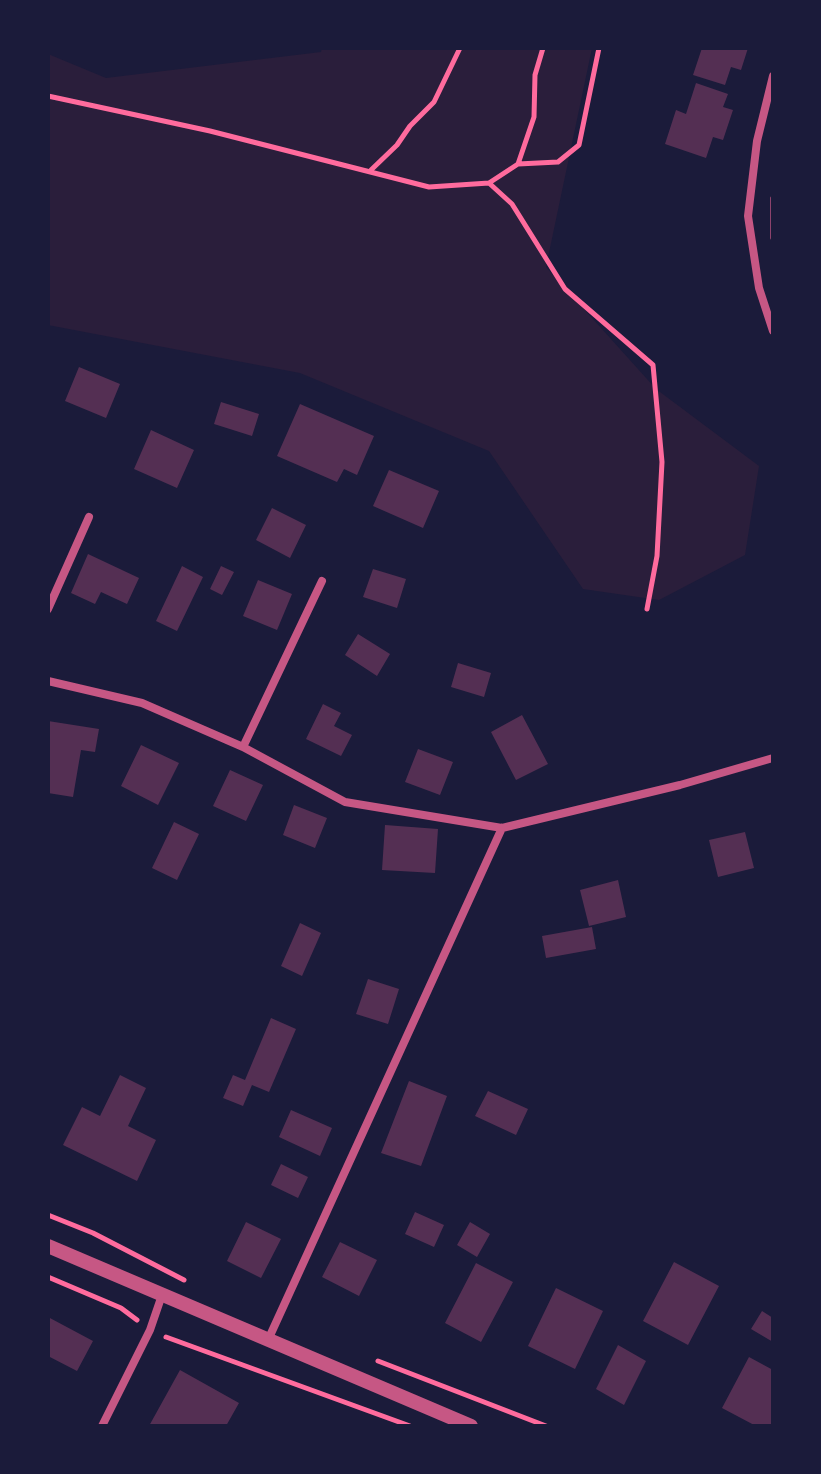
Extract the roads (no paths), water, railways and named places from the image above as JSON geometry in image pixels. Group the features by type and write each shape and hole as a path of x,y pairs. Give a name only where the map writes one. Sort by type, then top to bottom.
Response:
{"street":[{"path":"773,76 757,141 748,216 759,288 773,331"},
{"path":"48,609 89,517"},
{"path":"243,747 322,581"},
{"path":"48,681 142,703 243,747 345,802 502,828 680,785 773,758"},
{"path":"267,1341 502,828"},
{"path":"48,1246 471,1426"},
{"path":"102,1426 150,1330 162,1295"}]}
